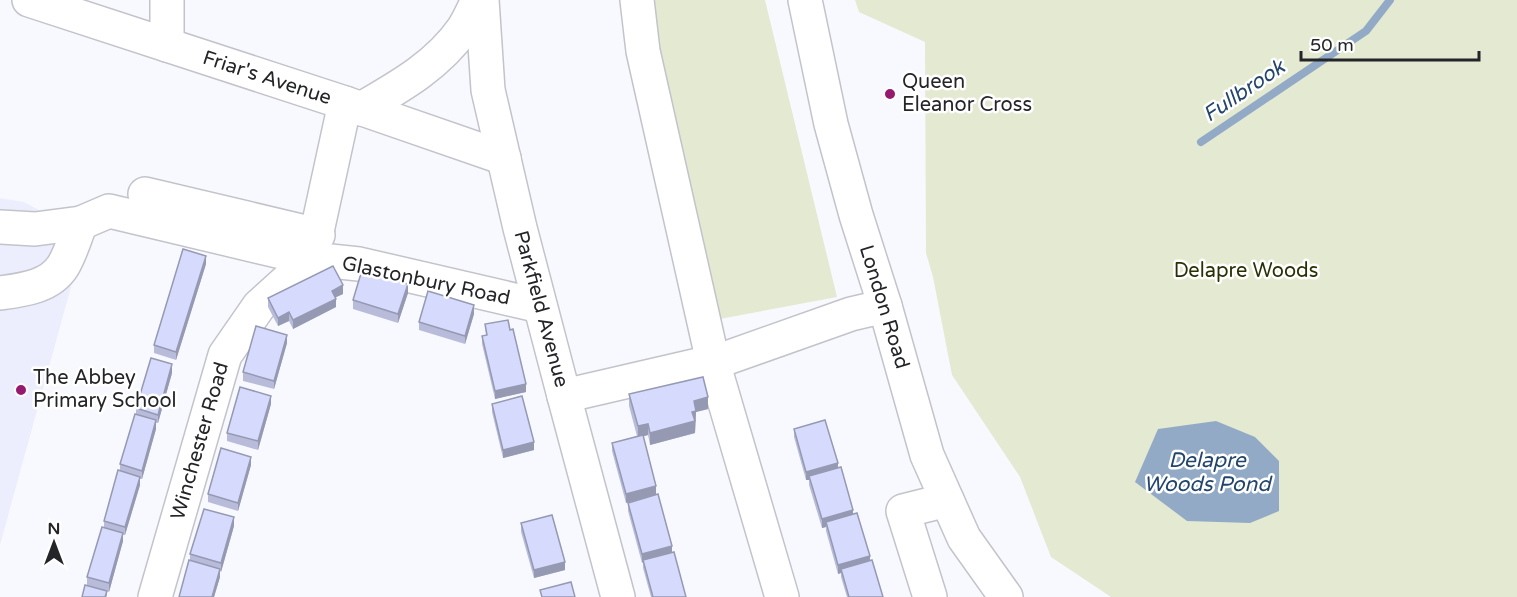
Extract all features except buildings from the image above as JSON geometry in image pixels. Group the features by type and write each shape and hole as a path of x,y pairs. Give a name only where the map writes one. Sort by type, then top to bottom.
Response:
{"main road":[{"name":"Friar's Avenue","path":"29,0 504,158"},
{"path":"167,0 167,45"},
{"path":"314,247 353,106 415,76 434,62 464,28 480,0"},
{"name":"Parkfield Avenue","path":"480,0 488,90 564,396 724,359 851,314 885,306"},
{"path":"637,0 643,51 713,362 782,597"},
{"name":"London Road","path":"805,0 831,124 927,455 964,538 1006,597"},
{"path":"144,194 314,247"},
{"path":"0,227 34,229 81,223 109,211 314,247"},
{"path":"0,293 23,290 44,283 58,273 64,265 81,223"},
{"name":"Glastonbury Road","path":"314,247 359,264 540,306"},
{"name":"Winchester Road","path":"155,597 225,355 259,306 314,247"},
{"path":"564,396 618,597"},
{"path":"930,597 903,512 947,500"}],"shaded area":[{"name":"The Abbey Primary School","path":"0,198 24,202 85,236 0,545"}],"green space":[{"path":"642,0 765,0 837,297 709,321"},
{"name":"Delapre Woods","path":"855,0 1517,0 1517,597 1111,597 1051,557 1020,477 952,375 933,277 926,253 925,42 859,12"}],"water":[{"name":"Delapre Woods Pond","path":"1216,421 1255,437 1279,461 1279,511 1250,523 1187,521 1135,482 1158,429"}],"waterway":[{"name":"Fullbrook","path":"1201,142 1366,31 1390,0"}],"place":[{"name":"Queen Eleanor Cross","path":"890,94"},
{"name":"The Abbey Primary School","path":"21,390"}]}
